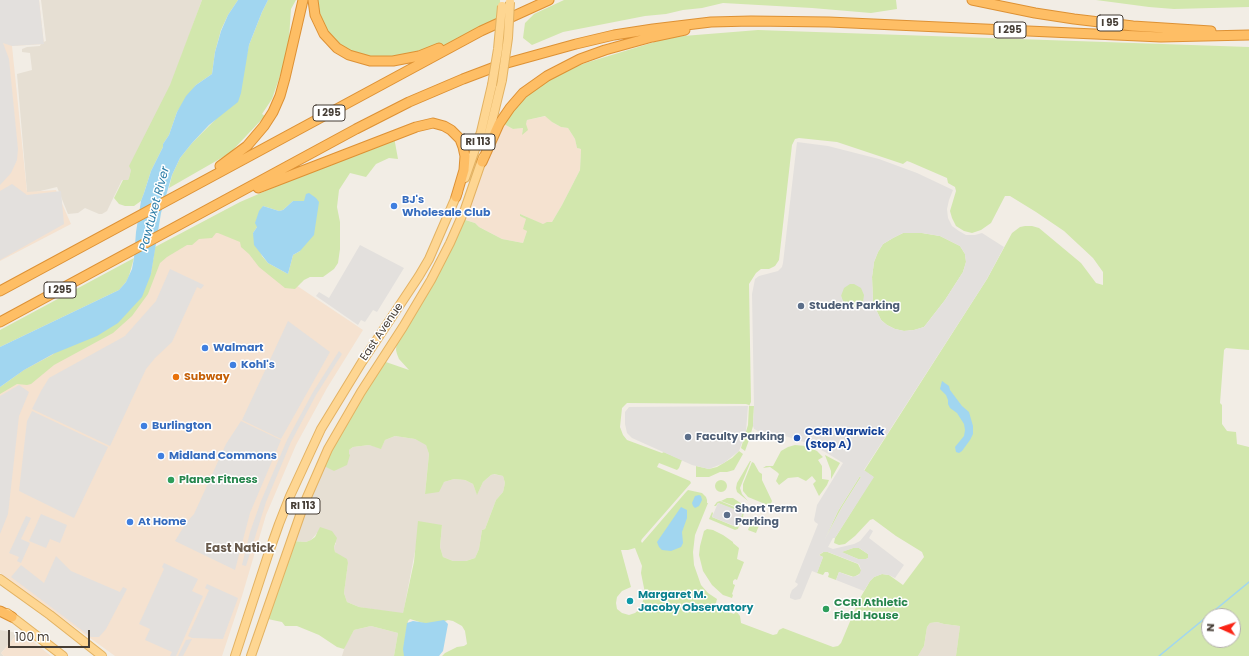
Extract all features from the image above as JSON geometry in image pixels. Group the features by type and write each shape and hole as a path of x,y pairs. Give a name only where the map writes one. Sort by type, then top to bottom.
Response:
{"highway":[{"path":"186,190 234,157 247,146 259,133 268,119 282,88 303,0"},
{"path":"313,0 317,22 328,40 343,52 370,61 385,62 409,58 481,31"},
{"name":"I 295","path":"0,291 481,31 549,0"},
{"name":"I 95","path":"972,0 1035,13 1094,22 1249,35"},
{"path":"482,162 499,124 516,100 531,87 568,64 605,50 652,37 692,30 770,20"},
{"name":"I 295","path":"0,322 391,111 451,84 500,65 556,48 633,32 711,22 770,20 1161,37 1249,35"},
{"path":"226,200 416,127 433,123 451,130 460,139 463,147 465,156 464,170 456,197"},
{"path":"0,288 39,270"},
{"path":"0,609 12,617"}],"main road":[{"name":"East Avenue","path":"251,656 304,504 328,449 361,392 431,280 457,227 482,162 496,109 508,38 505,2"},
{"name":"East Avenue","path":"235,656 282,517 321,429 362,362 429,259 456,197 475,150 492,84 505,2"},
{"path":"0,579 50,615 102,656"},
{"path":"12,617 63,656"}],"shaded area":[{"path":"0,0 39,0 44,44 12,46 27,192 56,190 71,224 0,261"},
{"path":"0,0 39,0 44,44 12,46 3,43 9,59 18,149 17,160 11,173 0,185"},
{"path":"41,0 202,0 171,85 131,170 129,178 128,180 122,180 107,211 102,214 85,208 78,213 68,214 57,187 32,193 27,192 17,74 32,70 30,53 22,52 22,49 40,46 41,43 46,41"},
{"path":"546,116 552,122 561,127 568,128 575,139 577,148 581,149 580,170 552,222 543,224 520,214 520,216 526,219 527,231 523,243 502,239 479,227 475,223 462,219 502,123 513,129 523,128 522,135 527,120"},
{"name":"Student Parking","path":"797,142 828,146 879,159 917,173 953,190 947,209 948,218 952,226 966,235 982,233 1004,247 987,279 864,470 874,477 828,547 833,549 854,544 860,541 870,529 873,531 869,538 904,565 895,578 882,574 874,577 864,591 836,580 839,572 852,577 859,575 861,570 859,564 828,552 823,552 819,555 823,557 817,573 812,571 801,598 795,600 790,598 792,590 798,584 795,582 818,524 814,520 817,505 843,463 807,443 779,434 758,431 754,429 753,426 752,294 755,279 759,276 778,271 782,267","holes":["903,233 922,233 940,236 960,246 965,254 966,262 963,272 945,300 924,327 914,330 904,331 887,325 881,320 873,303 872,277 874,262 883,244","850,284 854,284 861,288 864,295 863,302 854,307 847,306 841,296 844,288","860,476 861,477 842,507 825,539 838,511","853,548 859,548 868,554 868,558 858,559 842,552"]},
{"path":"12,184 27,195 61,191 64,224 0,260 0,191"},
{"path":"216,225 237,234 272,269 363,330 327,388 296,445 266,515 242,596 222,656 115,656 0,573 0,389 155,259"},
{"path":"360,245 404,268 377,312 373,310 365,322 361,320 358,325 316,296 319,292 329,298"},
{"path":"170,269 204,285 201,289 197,287 172,342 146,369 110,446 32,409 49,378 125,336 156,301"},
{"path":"288,321 330,352 281,439 242,420"},
{"path":"339,351 342,354 316,395 291,442 266,502 246,566 242,565 250,532 261,501 287,440 313,392"},
{"path":"19,385 29,392 19,416 8,514 0,534 0,396"},
{"name":"Faculty Parking","path":"748,406 746,431 739,451 724,463 709,469 692,465 632,438 627,433 625,424 625,412 629,407"},
{"path":"32,411 108,447 74,518 19,491 27,421"},
{"path":"241,421 281,440 250,513 235,570 175,541 186,523 194,514 226,444"},
{"path":"395,436 415,439 426,444 429,454 425,494 444,482 454,479 465,480 473,484 477,494 483,482 493,474 503,476 505,483 503,492 496,500 485,529 482,530 479,549 475,558 466,561 453,561 443,557 440,547 442,525 416,546 403,614 359,607 347,602 344,593 348,563 335,552 334,547 336,543 317,533 311,540 306,542 291,541 321,466 349,454 349,450 353,447 369,445 381,448 385,440"},
{"name":"Short Term Parking","path":"718,503 743,512 737,527 712,517"},
{"path":"41,514 67,525 60,543 50,539 46,548 29,541"},
{"path":"26,516 31,518 21,539 30,543 21,563 17,561 19,557 9,553"},
{"path":"56,556 71,571 120,592 123,587 127,589 106,629 99,637 91,637 11,577 21,565 44,583"},
{"path":"164,563 198,579 192,591 203,596 176,656 170,656 172,652 145,640 150,629 139,624 164,569 162,567"},
{"path":"207,584 238,598 223,639 192,638 188,636 209,590 205,588"},
{"path":"937,622 960,626 956,656 918,656 924,646 927,627 930,623"},
{"path":"371,626 398,633 394,656 342,656 345,646 354,630"},
{"path":"0,630 18,633 1,653 4,656 0,656"},
{"path":"20,631 51,656 4,656 1,653"},
{"path":"192,639 183,656 178,656 186,640"}],"green space":[{"path":"202,0 238,0 228,15 221,30 215,52 212,74 196,85 177,112 169,135 163,144 163,147 151,171 141,201 134,206 119,204 114,198 123,180 128,180 129,178 131,170 129,166 170,85"},
{"path":"268,0 296,0 291,9 288,53 272,99 262,114 265,116 230,153 169,188 172,175 180,158 192,143 215,120 246,58 249,45"},
{"path":"315,0 500,0 501,21 445,47 375,60 345,51 324,32"},
{"path":"564,0 896,0 897,9 871,13 723,3 563,32 532,45 523,38 525,23 534,14"},
{"path":"1096,0 1249,0 1249,7 1174,9"},
{"path":"758,30 1249,47 1249,350 1226,348 1224,350 1220,403 1222,405 1222,424 1227,431 1236,432 1237,444 1249,447 1249,656 956,656 960,626 937,622 930,623 927,627 924,646 918,656 442,656 457,647 467,644 465,631 462,626 448,620 437,624 426,624 410,619 408,621 405,639 406,656 394,656 398,633 371,626 354,630 344,649 337,647 319,635 297,626 285,626 282,622 263,618 291,541 306,542 311,540 315,537 320,527 332,531 337,538 334,547 335,552 347,559 348,563 344,593 347,602 359,607 403,613 414,562 418,521 442,525 440,547 443,557 453,561 466,561 475,558 479,549 482,530 485,529 496,500 503,492 505,483 503,476 494,474 491,475 483,482 477,495 473,484 465,480 454,479 444,482 439,492 425,494 429,454 426,445 415,439 395,436 385,440 381,449 369,445 353,447 349,450 350,455 347,465 334,471 322,465 383,361 409,370 399,359 397,354 397,339 462,219 475,223 479,227 502,239 523,243 527,231 523,229 526,219 520,216 520,214 543,224 552,222 580,170 581,149 577,148 575,139 568,128 561,127 545,116 527,120 526,124 528,130 522,135 523,128 513,129 502,123 509,111 551,74 671,37","holes":["799,138 837,142 903,164 907,161 947,178 948,183 955,187 956,191 950,211 952,218 956,226 964,231 972,233 981,230 991,223 1005,196 1010,196 1064,231 1093,258 1103,272 1103,285 1096,283 1081,263 1039,228 1025,226 1020,227 1012,233 987,279 864,471 873,477 835,538 834,543 839,545 845,544 870,520 873,519 896,536 922,552 924,557 903,585 889,575 882,574 874,577 859,600 841,643 838,646 833,647 783,628 779,630 777,634 773,635 741,623 740,616 736,611 734,614 715,607 717,599 708,593 701,585 694,565 693,552 695,535 708,503 706,497 702,493 688,490 642,543 642,539 691,483 690,481 657,467 659,463 677,470 682,460 664,452 662,453 627,440 620,427 622,408 627,403 746,404 749,405 748,425 741,448 745,451 753,426 754,406 749,406 751,402 749,284 756,273 761,269 769,269 775,266 779,260 792,145 795,139","635,548 642,566 641,573 645,593 641,608 635,613 629,615 622,613 617,609 616,603 617,597 622,591 631,587 621,550"]},
{"path":"394,137 398,159 389,158 376,164 366,177 350,173 339,190 337,207 340,222 340,249 338,263 334,269 323,277 310,277 304,280 295,289 285,288 259,267 249,254 241,247 240,242 218,233 216,233 212,238 199,239 192,245 187,245 167,257 160,263 148,294 132,316 113,333 54,365 31,384 17,384 0,394 0,387 24,370 52,355 151,274 155,247 240,202","holes":["293,201 304,201 300,251 293,255 288,274 268,263 262,256 253,233 257,227 263,206 279,211 283,210"]},
{"path":"903,233 922,233 940,236 960,246 965,254 966,262 963,272 945,300 924,327 904,331 895,329 881,320 873,303 872,277 874,262 883,244"},
{"path":"134,258 129,276 119,290 0,347 0,330"},
{"path":"853,283 861,287 865,295 861,303 853,307 845,303 841,295 845,287"},
{"path":"795,445 806,446 817,451 823,457 818,460 822,466 822,479 829,480 819,496 813,484 816,481 812,476 806,481 798,477 788,478 779,485 776,481 779,474 770,467 763,468 766,466 773,466 781,451"},
{"path":"739,451 743,454 734,470 720,472 709,477 696,477 696,466 709,469 717,467 732,458"},
{"path":"825,455 840,463 831,479 831,471"},
{"path":"750,461 740,488 742,494 748,501 737,492 736,488 737,483"},
{"path":"752,462 762,474 762,480 772,501 770,506 748,497 743,491 743,484"},
{"path":"860,476 861,477 842,507 825,539 838,511"},
{"path":"719,480 723,480 727,486 723,492 719,492 715,488 715,484"},
{"path":"727,498 733,498 742,504 745,510 721,501"},
{"path":"720,501 744,511 743,517 741,517 742,513 718,503 714,506"},
{"path":"712,512 712,517 736,527 740,523 738,529 735,530 709,519"},
{"path":"752,520 760,523 756,533 748,530"},
{"path":"707,529 723,535 739,548 737,559 744,562 737,580 735,579 733,581 733,584 735,585 732,598 723,595 712,585 703,571 699,555 704,531"},
{"path":"853,548 859,548 868,554 868,558 858,559 841,552"},
{"path":"825,551 858,564 861,573 854,577 839,572 836,580 828,577 828,572 825,572 823,575 817,573 823,557 819,555"}],"water":[{"name":"Pawtuxet River","path":"238,0 268,0 249,45 241,93 238,102 209,125 180,158 172,175 161,213 151,274 142,297 118,323 97,336 53,354 24,370 0,387 0,347 119,290 126,282 132,269 141,201 151,171 163,147 163,144 169,135 177,112 186,96 196,85 212,74 215,52 221,31 228,15"},
{"path":"309,193 319,202 314,235 300,251 293,255 288,274 268,263 254,245 253,233 257,227 255,223 259,211 263,206 279,211 283,210 293,201 304,201 306,194"},
{"path":"942,381 949,386 950,390 962,406 969,412 973,426 973,434 970,440 959,453 956,452 955,447 964,436 964,424 957,413 950,408 946,395 940,389"},
{"path":"695,496 701,496 702,500 699,506 695,508 692,503"},
{"path":"681,507 687,510 687,518 682,532 683,543 681,547 671,551 662,550 657,542"},
{"path":"444,620 448,624 443,651 439,656 404,656 403,649 407,623 413,621 426,623"}],"waterway":[{"path":"1159,656 1249,582"}],"place":[{"name":"BJ's Wholesale Club","path":"394,206"},
{"name":"Student Parking","path":"801,306"},
{"name":"Walmart","path":"205,348"},
{"name":"Kohl's","path":"233,365"},
{"name":"Subway","path":"176,377"},
{"name":"Burlington","path":"144,426"},
{"name":"Faculty Parking","path":"688,437"},
{"name":"CCRI Warwick (Stop A)","path":"797,438"},
{"name":"Midland Commons","path":"161,456"},
{"name":"Planet Fitness","path":"171,480"},
{"name":"Short Term Parking","path":"727,515"},
{"name":"At Home","path":"130,522"},
{"name":"Margaret M. Jacoby Observatory","path":"630,601"},
{"name":"CCRI Athletic Field House","path":"826,609"}],"district":[{"name":"East Natick","path":"240,549"}]}
